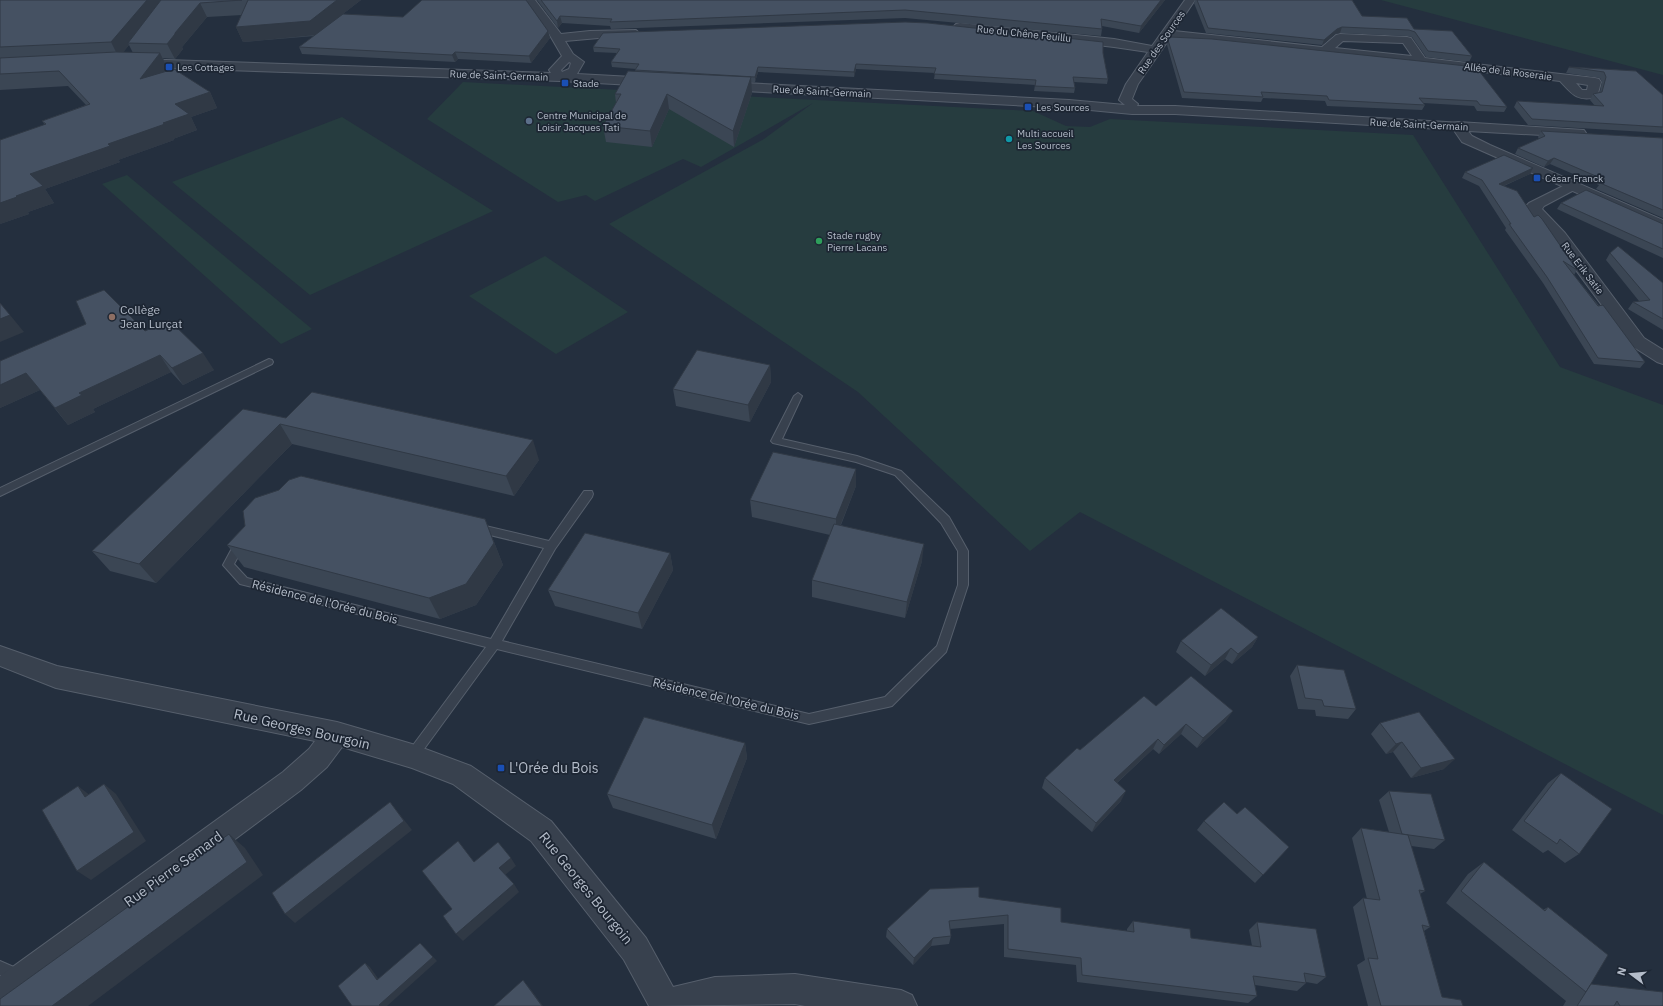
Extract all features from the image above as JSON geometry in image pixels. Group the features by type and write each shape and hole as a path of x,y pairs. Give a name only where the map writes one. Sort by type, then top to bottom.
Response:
{"street":[{"path":"529,0 568,56 578,62 574,71 560,77"},
{"name":"Rue des Sources","path":"1132,107 1137,101 1132,84 1154,50 1168,34 1190,0"},
{"name":"Rue du Chêne Feuillu","path":"952,25 1114,43 1154,50"},
{"path":"556,38 590,34 645,32"},
{"name":"Allée de la Roseraie","path":"1168,34 1564,78 1579,94 1592,94 1595,82"},
{"path":"1324,51 1340,37 1407,40 1421,61"},
{"name":"Rue de Saint-Germain","path":"133,52 124,62 560,77 661,83"},
{"name":"Rue de Saint-Germain","path":"708,85 1132,107 1595,134"},
{"path":"1458,126 1467,139 1663,226"},
{"name":"Rue Erik Satie","path":"1571,186 1534,206 1535,210 1559,236 1638,342 1663,358"},
{"name":"Rue Georges Bourgoin","path":"0,656 56,677 337,734 412,756 462,775 541,831 635,949 665,1006"},
{"name":"Rue Pierre Semard","path":"0,995 12,973 292,781 318,758 337,734"},
{"path":"665,1006 715,992 795,989 901,1006"}],"lane":[{"path":"0,492 269,362"},
{"name":"Résidence de l'Orée du Bois","path":"250,532 240,543 228,565 244,582 494,644 809,719 888,702 942,649 963,585 963,550 945,520 898,473 857,459 776,441 798,396"},
{"path":"412,756 494,644 551,546 588,494"},
{"path":"467,525 551,546"}],"green space":[{"path":"1381,0 1663,0 1663,75"},
{"path":"463,82 1033,111 1066,126 1090,127 1110,119 1413,135 1560,367 1663,405 1663,815 1080,512 1030,551 858,392 609,224 764,139 813,103 701,167 683,159 595,201 586,195 558,202 427,119"},
{"path":"342,117 493,211 310,295 172,182"},
{"path":"127,175 312,329 281,344 102,184"},
{"path":"545,256 628,312 556,354 469,296"}],"building":[{"path":"0,0 147,0 111,42 0,47"},
{"path":"161,0 242,0 200,3 167,44 128,43"},
{"path":"248,0 337,0 310,21 236,27"},
{"path":"422,0 526,0 548,31 529,56 455,52 452,55 299,47 343,14 403,17"},
{"path":"541,0 1161,0 1141,26 1101,19 1102,29 905,10 610,22 612,19 560,16 557,21"},
{"path":"1197,0 1352,0 1362,16 1407,18 1414,29 1452,31 1472,56 1428,51 1415,32 1409,30 1342,27 1337,29 1324,40 1208,28"},
{"path":"905,22 928,23 1103,42 1103,53 1108,79 1073,77 1075,88 1035,86 1036,80 934,74 936,68 856,64 854,72 758,67 755,77 635,70 639,64 611,62 620,49 593,47 603,33"},
{"path":"1170,37 1212,39 1476,67 1507,107 1480,105 1477,101 1419,98 1425,105 1329,100 1327,96 1261,92 1263,97 1184,92 1168,40"},
{"path":"116,52 160,53 140,79 174,69 210,92 175,104 189,114 108,144 110,146 30,174 43,186 0,203 0,140 46,124 42,121 90,104 59,71 0,74 0,58"},
{"path":"1569,67 1636,71 1663,95 1663,127 1532,119 1517,101 1604,106 1593,94 1602,92 1606,77 1604,72"},
{"path":"628,71 751,77 733,131 667,94 650,131 603,126 621,94 615,94"},
{"path":"1541,131 1663,138 1663,210 1600,183 1605,180 1554,158 1548,161 1518,148 1545,136"},
{"path":"1504,155 1533,168 1499,184 1517,191 1534,217 1538,215 1542,219 1577,270 1563,261 1598,306 1603,305 1645,362 1598,358 1547,277 1509,224 1511,224 1482,180 1465,172"},
{"path":"1586,190 1663,224 1663,249 1561,203"},
{"path":"1618,246 1663,283 1663,319 1633,302 1650,300 1610,253"},
{"path":"104,290 145,331 169,320 203,353 172,368 160,355 79,393 82,395 55,408 26,373 0,385 0,361 86,324 76,301"},
{"path":"0,303 10,315 0,319"},
{"path":"697,350 770,365 748,405 673,389"},
{"path":"312,392 533,440 506,476 280,424 139,564 92,551 243,409 286,418"},
{"path":"773,452 856,469 836,519 750,500"},
{"path":"301,476 485,519 494,543 466,584 429,598 227,545 245,526 243,511 255,498 279,490 289,480"},
{"path":"834,524 924,544 907,602 812,580"},
{"path":"585,533 670,553 638,613 548,590"},
{"path":"1221,608 1258,637 1238,654 1231,648 1211,665 1181,641"},
{"path":"1297,665 1344,670 1356,709 1324,706 1322,700 1305,698"},
{"path":"1191,676 1233,711 1203,738 1186,724 1164,745 1158,739 1114,780 1126,791 1096,823 1045,778 1077,748 1080,750 1144,696 1156,706"},
{"path":"1419,712 1455,759 1421,768 1402,742 1396,744 1380,723"},
{"path":"644,717 745,743 712,825 607,794"},
{"path":"1561,773 1612,809 1579,854 1560,839 1557,844 1524,821"},
{"path":"104,784 134,832 77,871 42,810 78,786 85,797"},
{"path":"1389,791 1431,794 1445,840 1402,834"},
{"path":"390,802 404,821 285,914 272,893"},
{"path":"1224,802 1237,814 1245,807 1289,847 1263,875 1204,821"},
{"path":"1361,828 1408,835 1425,891 1419,890 1430,927 1422,925 1442,997 1461,1000 1463,1006 1381,1006 1368,958 1378,959 1363,898 1380,900"},
{"path":"229,834 247,862 52,1006 0,1006 0,999"},
{"path":"458,841 474,862 498,842 511,858 499,868 514,884 456,934 443,916 452,909 422,871"},
{"path":"1484,862 1545,911 1548,907 1608,955 1586,992 1461,891"},
{"path":"979,887 979,897 1061,908 1061,922 1134,932 1133,921 1190,929 1191,938 1261,947 1257,922 1316,929 1326,977 1304,973 1306,983 1253,976 1257,996 1082,975 1081,958 1008,949 1008,915 949,921 951,936 933,938 914,958 887,929 930,889"},
{"path":"420,943 433,957 379,1005 380,1006 352,1006 338,986 365,963 377,980"},
{"path":"523,980 542,1006 494,1006"},
{"path":"1591,984 1663,992 1663,1006 1620,1006 1617,1001 1614,1006 1577,1006"}],"place":[{"name":"Les Cottages","path":"169,67"},
{"name":"Stade","path":"565,83"},
{"name":"Les Sources","path":"1028,107"},
{"name":"Centre Municipal de Loisir Jacques Tati","path":"529,121"},
{"name":"Multi accueil Les Sources","path":"1009,139"},
{"name":"César Franck","path":"1537,178"},
{"name":"Stade rugby Pierre Lacans","path":"819,241"},
{"name":"Collège Jean Lurçat","path":"112,317"},
{"name":"L'Orée du Bois","path":"501,768"}]}
